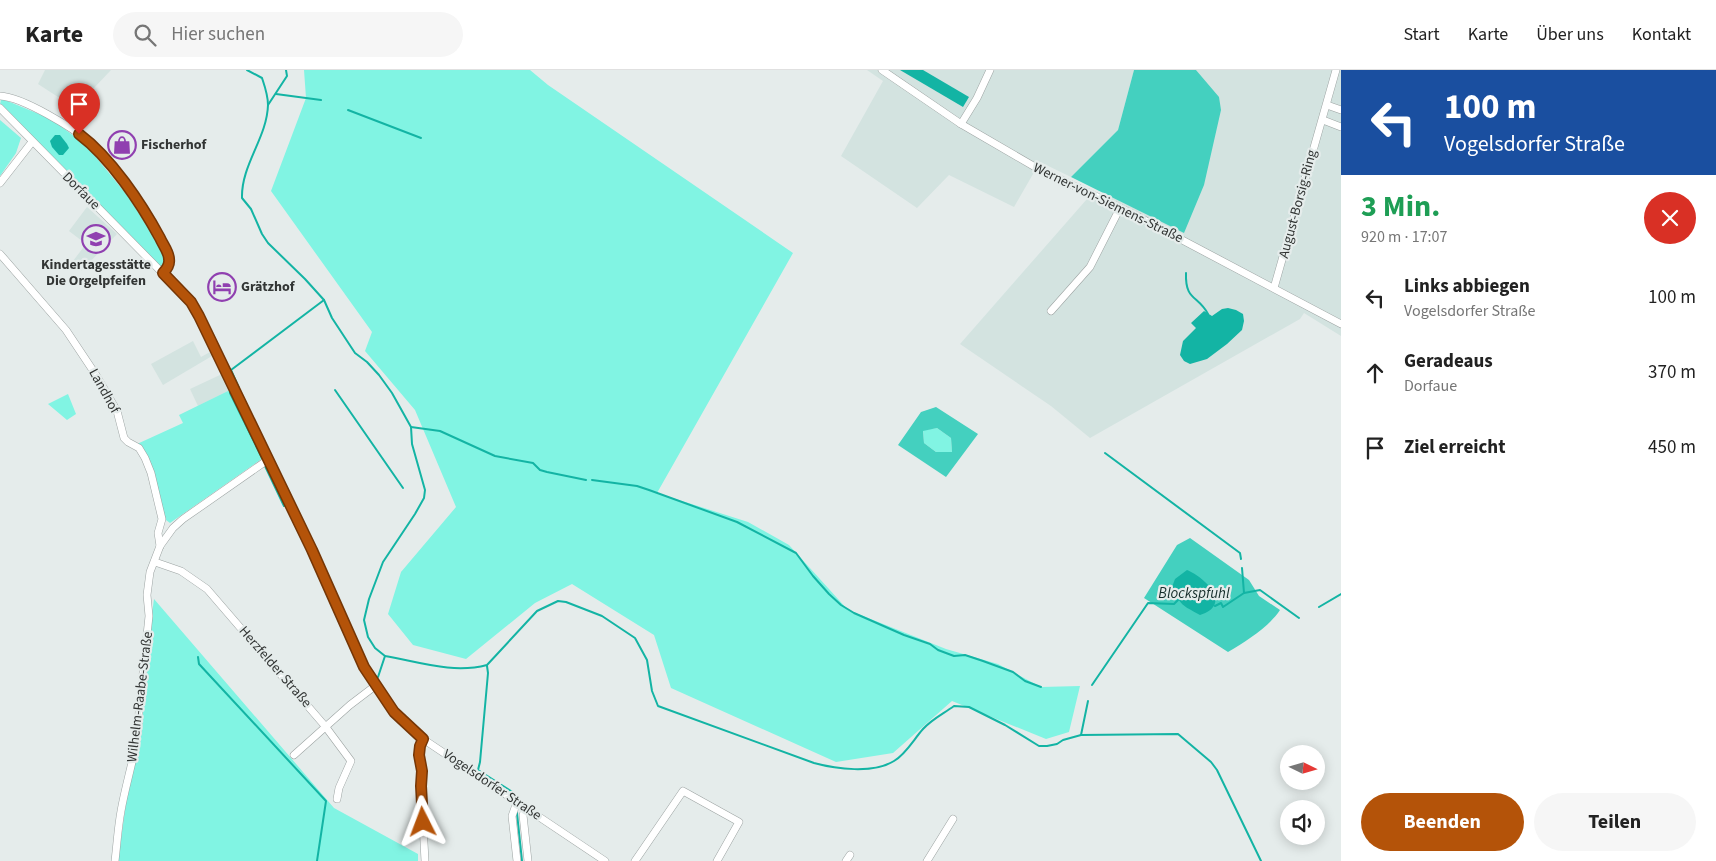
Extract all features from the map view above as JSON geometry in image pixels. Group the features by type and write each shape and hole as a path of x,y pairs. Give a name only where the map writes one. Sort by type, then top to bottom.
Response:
{"street":[{"name":"Werner-von-Siemens-Straße","path":"882,70 960,124 1035,167 1120,208 1341,324"},
{"path":"960,124 990,70"},
{"name":"August-Borsig-Ring","path":"1274,288 1336,70"},
{"path":"0,96 50,114 91,144 132,193 152,224 168,253 170,261 168,268 163,273"},
{"path":"1327,105 1341,110"},
{"name":"Dorfaue","path":"0,108 191,302 269,459"},
{"path":"1323,120 1341,127"},
{"path":"0,183 32,142"},
{"path":"1051,311 1090,267 1120,208"},
{"name":"Landhof","path":"0,254 66,330 117,411 124,438 139,448 145,458 151,473 162,519 158,532 160,546"},
{"path":"160,546 173,528 183,519 269,459"},
{"name":"Vogelsdorfer Straße","path":"269,459 312,550 358,655 375,686 394,712 423,739 605,861"},
{"name":"Wilhelm-Raabe-Straße","path":"115,861 121,810 138,732 149,616 147,594 150,572 160,546"},
{"name":"Herzfelder Straße","path":"155,562 181,571 208,589 325,726 352,761 338,788 337,800"},
{"path":"294,754 325,726 375,686"},
{"path":"423,739 419,755 422,771 425,861"},
{"path":"635,861 683,790 739,822 717,861"},
{"path":"517,802 512,816 517,861"},
{"path":"526,808 523,815 528,861"},
{"path":"927,861 953,820"}],"shaded area":[{"path":"45,70 111,70 75,108 38,84"},
{"path":"304,70 530,70 548,85 793,253 657,493 748,522 789,545 848,610 946,649 998,664 1041,687 1080,686 1069,732 1046,739 952,701 893,753 836,762 671,688 654,635 572,584 535,603 466,659 413,645 388,614 401,572 456,507 415,410 365,351 372,332 271,191 306,98"},
{"path":"867,70 1134,70 1118,130 1071,177 1040,162 1014,207 949,175 917,208 841,156 883,81"},
{"path":"1134,70 1196,70 1219,97 1221,110 1204,185 1184,233 1071,177 1118,130"},
{"path":"1196,70 1341,70 1341,336 1304,313 1300,319 1090,438 1051,406 960,344 1087,199 1104,193 1183,232 1218,97"},
{"path":"1,99 51,119 86,145 127,195 165,254 164,271 0,105"},
{"path":"0,120 21,138 16,153 0,176"},
{"name":"Kindertagesstätte Die Orgelpfeifen","path":"87,207 117,234 81,271 73,261 86,244 69,231"},
{"path":"193,341 201,357 210,352 212,356 163,385 151,364"},
{"path":"222,374 230,390 198,406 190,389"},
{"path":"230,390 263,458 170,523 162,517 154,477 137,444 183,423 179,415"},
{"path":"68,394 76,414 67,420 48,404"},
{"path":"936,407 978,434 946,477 898,445 921,412","holes":["937,428 951,438 952,452 936,452 924,443 923,431"]},
{"path":"937,428 951,438 952,452 936,452 924,443 923,430"},
{"path":"1190,538 1249,580 1259,596 1280,610 1263,628 1228,652 1144,598 1177,545"},
{"path":"154,599 334,808 418,854 418,861 118,861"}],"water":[{"path":"900,70 923,70 969,97 963,107"},
{"path":"55,135 60,135 69,148 63,155 59,155 52,147 50,141"},
{"path":"1228,308 1243,314 1242,330 1207,359 1190,364 1184,361 1180,355 1183,341 1196,328 1191,323 1204,311 1212,316 1222,309"},
{"name":"Blockspfuhl","path":"1187,570 1202,579 1213,592 1215,605 1210,611 1200,615 1189,609 1178,598 1172,587 1175,579"}],"waterway":[{"path":"247,70 262,78 268,105 267,117 245,174 242,198 251,209 268,243 324,300 332,318 355,353 379,375 392,393 411,427 412,444 425,490 424,498 383,562 369,599 364,620 368,637 375,648 385,656 449,668 487,665 537,611 558,601 566,602 602,616 635,638 647,660 652,691 658,706 823,765 865,769 876,768 894,761 910,746 930,722 954,706 969,707 1005,725 1039,746 1057,744 1063,740 1081,735 1178,734 1211,762 1217,770 1261,861"},
{"path":"268,105 287,76 286,70"},
{"path":"276,94 321,100"},
{"path":"348,110 421,138"},
{"path":"1186,273 1186,282 1190,293 1208,314"},
{"path":"239,388 231,370 324,300"},
{"path":"335,390 403,488"},
{"path":"230,393 262,458"},
{"path":"411,427 440,431 495,456 533,463 540,470 586,480"},
{"path":"1105,453 1240,553 1241,559"},
{"path":"265,466 284,506"},
{"path":"592,480 637,486 737,522 796,553 829,594 854,613 930,644 938,650 954,656 965,655 1013,672 1025,681 1041,687"},
{"path":"1242,568 1244,593"},
{"path":"1215,606 1221,603 1223,607 1244,593 1260,590 1299,618"},
{"path":"1319,607 1341,594"},
{"path":"1092,685 1148,603 1174,604 1178,600"},
{"path":"376,678 385,656"},
{"path":"198,657 199,664 326,801 317,861"},
{"path":"487,666 488,673 478,770 514,793 515,796"},
{"path":"1081,735 1088,701"},
{"path":"517,813 522,861"}],"place":[{"name":"Fischerhof","path":"122,145"},
{"name":"Kindertagesstätte Die Orgelpfeifen","path":"96,239"},
{"name":"Grätzhof","path":"222,287"}],"route":[{"path":"79,134 91,144 132,193 152,224 168,253 170,261 168,268 163,273 191,302 199,316 312,550 364,667 394,712 423,739 419,755 422,771 423,822"}]}
